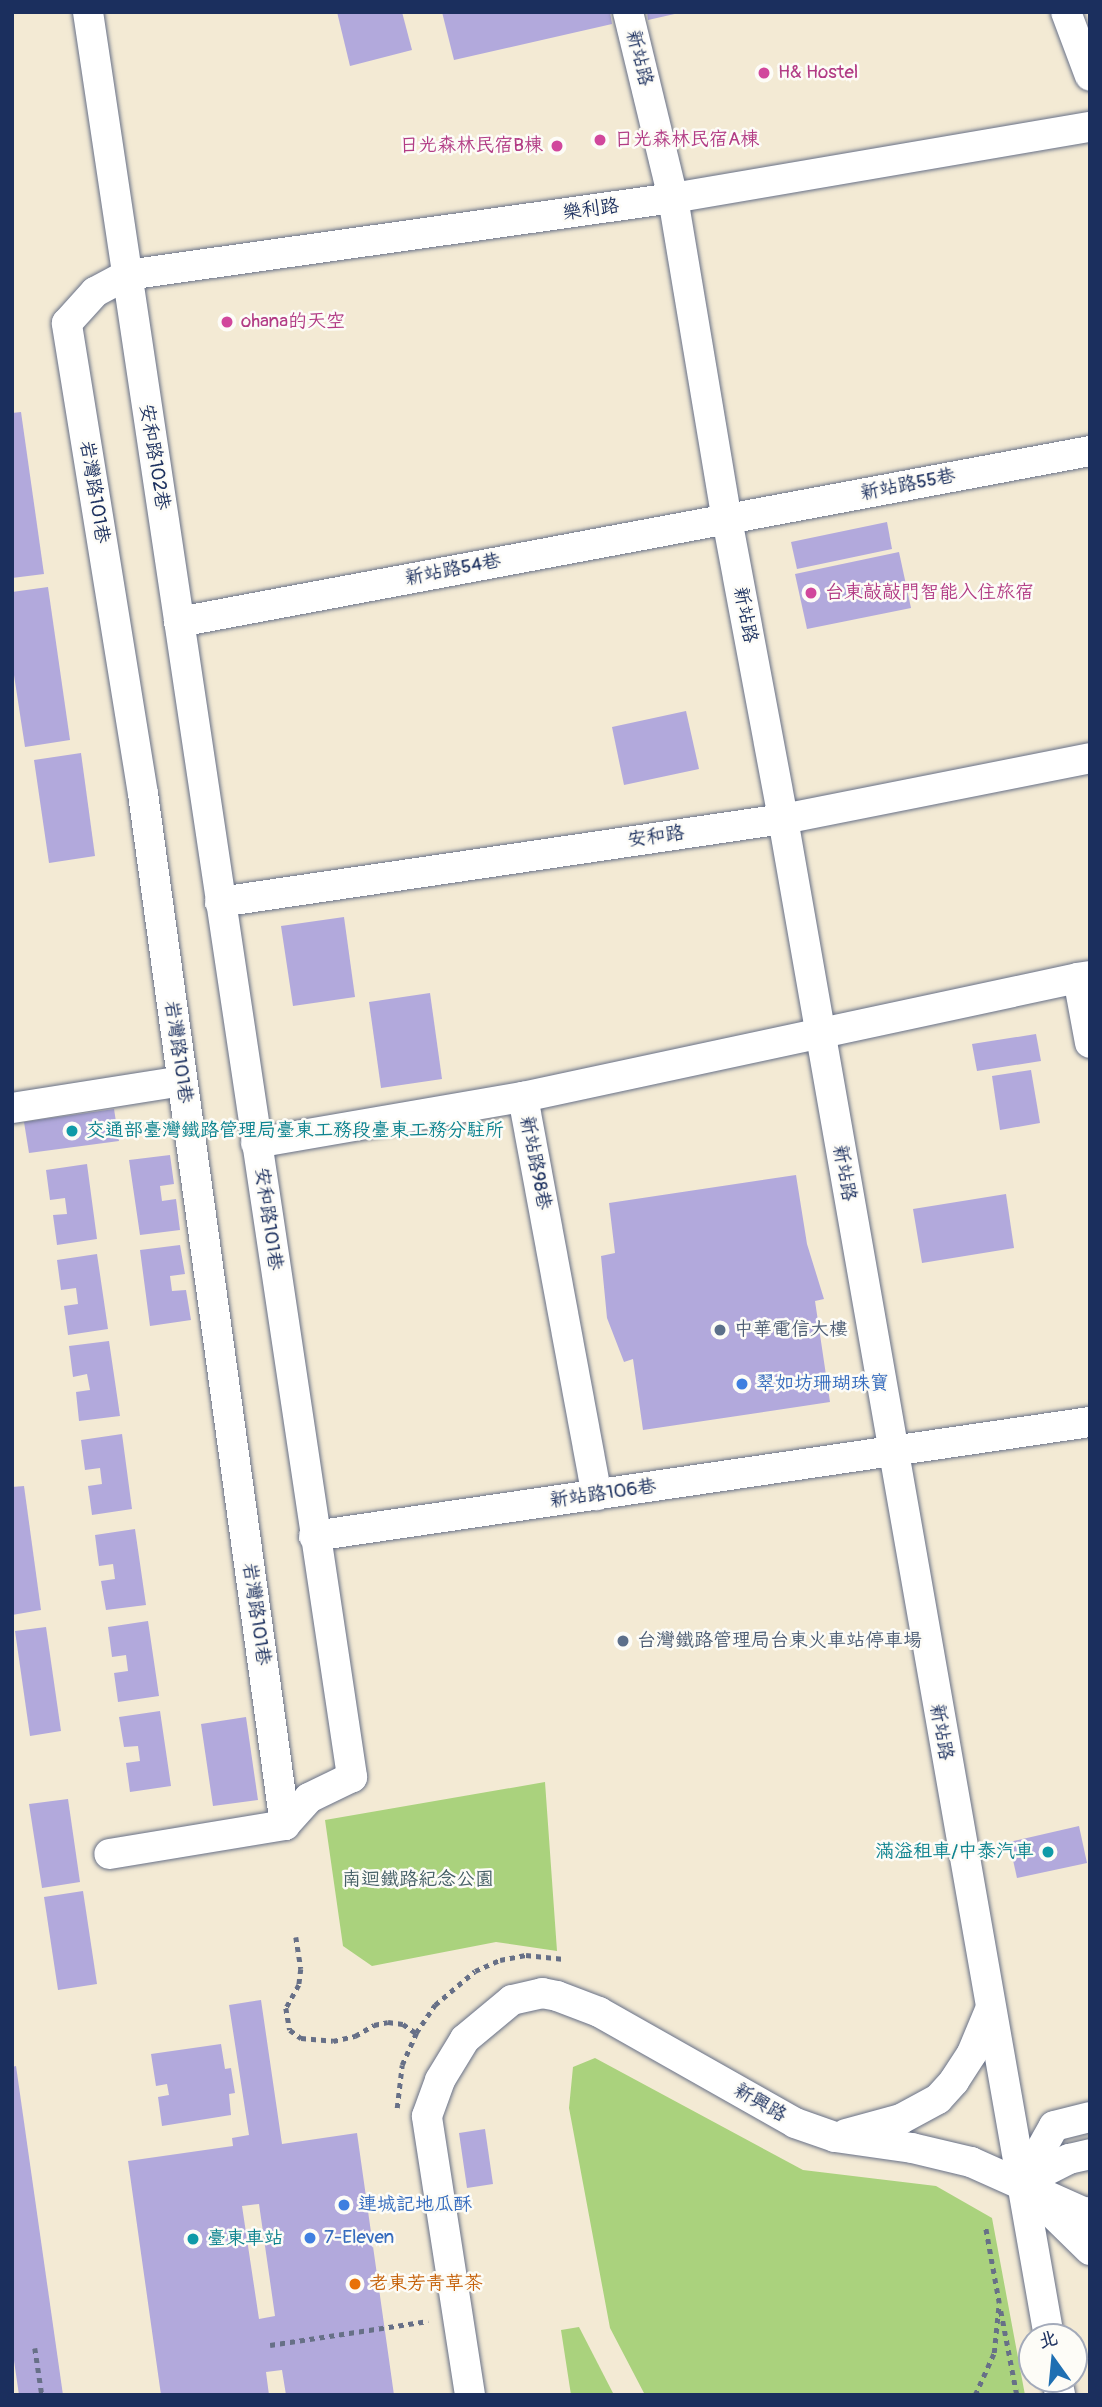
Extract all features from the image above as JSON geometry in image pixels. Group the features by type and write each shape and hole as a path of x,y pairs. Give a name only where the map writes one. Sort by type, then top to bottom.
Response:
{"street":[{"name":"安和路102巷","path":"88,12 220,902"},
{"name":"新站路","path":"628,12 673,198 989,2010 1047,2323"},
{"path":"1066,12 1090,76"},
{"name":"樂利路","path":"95,292 127,275 673,198 1090,127"},
{"name":"岩灣路101巷","path":"95,292 67,323 143,794 285,1825"},
{"name":"新站路55巷","path":"727,519 1090,450"},
{"name":"新站路54巷","path":"179,622 727,519"},
{"name":"安和路","path":"220,902 783,818 1090,758"},
{"name":"安和路101巷","path":"220,902 352,1777 309,1798 285,1825"},
{"path":"523,1097 1084,977 1090,1043"},
{"path":"12,1108 182,1081"},
{"name":"新站路98巷","path":"256,1143 523,1097 597,1495"},
{"name":"新站路106巷","path":"314,1536 1090,1422"},
{"path":"109,1854 285,1825"},
{"name":"新興路","path":"470,2395 427,2116 440,2080 465,2039 512,2000 542,1993 599,2012 795,2123 835,2137 912,2148 971,2162 1085,2213 1090,2212"},
{"path":"835,2137 901,2119 938,2099 954,2081 972,2053 989,2010"},
{"path":"1022,2183 1054,2126 1090,2117"},
{"path":"1022,2183 1069,2159 1090,2154"},
{"name":"新興路","path":"1022,2183 1090,2250"}],"path":[{"path":"296,1937 301,1969 299,1985 286,2008 290,2030 301,2038 333,2041 355,2036 374,2025 388,2022 403,2024 416,2033"},
{"path":"985,2225 1017,2395"},
{"path":"975,2395 994,2353 999,2303"},
{"path":"270,2345 428,2321"},
{"path":"35,2348 42,2395"}],"green space":[{"name":"南迴鐵路紀念公園","path":"545,1782 557,1951 496,1942 372,1966 343,1946 325,1820"},
{"path":"595,2058 803,2170 936,2186 992,2218 1018,2357 1018,2393 1025,2395 645,2395 610,2328 569,2108 573,2067"},
{"path":"579,2327 614,2395 571,2395 561,2330"}],"building":[{"path":"337,12 402,12 412,50 350,66"},
{"path":"442,12 610,12 612,24 454,60"},
{"path":"647,12 679,12 679,13 648,20"},
{"path":"21,412 44,574 12,578 12,413"},
{"path":"887,522 892,549 797,569 791,542"},
{"path":"899,552 911,608 807,629 795,574"},
{"path":"48,587 70,740 25,747 12,662 12,592"},
{"path":"686,711 699,769 624,785 612,727"},
{"path":"81,753 95,856 49,863 34,760"},
{"path":"344,917 355,997 293,1006 281,926"},
{"path":"430,993 442,1079 381,1088 369,1002"},
{"path":"1036,1034 1041,1061 977,1071 972,1044"},
{"path":"1031,1070 1040,1123 1000,1130 992,1076"},
{"name":"交通部臺灣鐵路管理局臺東工務段臺東工務分駐所","path":"114,1109 119,1141 29,1153 24,1122"},
{"path":"170,1155 174,1184 160,1186 162,1201 176,1199 180,1230 140,1235 129,1160"},
{"path":"87,1164 97,1239 57,1245 53,1215 67,1214 65,1198 50,1200 46,1170"},
{"name":"中華電信大樓","path":"796,1175 807,1244 824,1299 815,1301 830,1402 643,1430 633,1359 624,1362 607,1318 601,1256 615,1253 609,1203"},
{"path":"1006,1194 1014,1248 922,1263 913,1209"},
{"path":"180,1245 185,1274 170,1276 172,1291 186,1290 191,1320 150,1326 140,1250"},
{"path":"97,1254 108,1329 68,1335 64,1306 78,1304 76,1288 61,1290 57,1260"},
{"path":"109,1341 120,1416 79,1421 76,1392 90,1390 87,1374 73,1377 69,1346"},
{"path":"122,1434 132,1509 92,1515 88,1486 102,1484 100,1468 85,1470 81,1440"},
{"path":"24,1486 41,1610 12,1615 12,1487"},
{"path":"135,1529 146,1605 106,1610 101,1581 115,1579 113,1564 99,1566 95,1535"},
{"path":"148,1621 159,1696 118,1702 114,1673 128,1671 126,1655 112,1657 108,1627"},
{"path":"46,1627 61,1731 30,1736 15,1631"},
{"path":"160,1711 171,1786 130,1792 126,1763 140,1761 138,1746 124,1747 119,1717"},
{"path":"246,1717 258,1800 213,1806 201,1724"},
{"path":"68,1799 80,1882 42,1888 29,1804"},
{"name":"滿溢租車/中泰汽車","path":"1079,1826 1087,1863 1017,1878 1009,1842"},
{"path":"83,1891 97,1984 58,1990 44,1897"},
{"path":"261,2000 282,2144 357,2133 394,2395 286,2395 282,2370 266,2372 269,2395 161,2395 128,2161 233,2146 232,2138 249,2135 229,2005","holes":["259,2204 275,2316 259,2319 242,2206"]},
{"path":"221,2044 225,2069 231,2068 235,2093 229,2094 231,2115 162,2126 158,2097 169,2095 167,2084 156,2086 151,2054"},
{"path":"16,2066 63,2395 19,2395 12,2347 12,2067"},
{"path":"485,2129 493,2184 467,2188 459,2133"}],"place":[{"name":"H& Hostel","path":"764,73"},
{"name":"日光森林民宿A棟","path":"600,140"},
{"name":"日光森林民宿B棟","path":"557,146"},
{"name":"ohana的天空","path":"227,322"},
{"name":"台東敲敲門智能入住旅宿","path":"811,593"},
{"name":"交通部臺灣鐵路管理局臺東工務段臺東工務分駐所","path":"72,1131"},
{"name":"中華電信大樓","path":"720,1330"},
{"name":"翠如坊珊瑚珠寶","path":"742,1384"},
{"name":"台灣鐵路管理局台東火車站停車場","path":"623,1641"},
{"name":"滿溢租車/中泰汽車","path":"1048,1852"},
{"name":"連城記地瓜酥","path":"344,2205"},
{"name":"7-Eleven","path":"310,2238"},
{"name":"臺東車站","path":"193,2239"},
{"name":"老東芳青草茶","path":"355,2284"}]}
